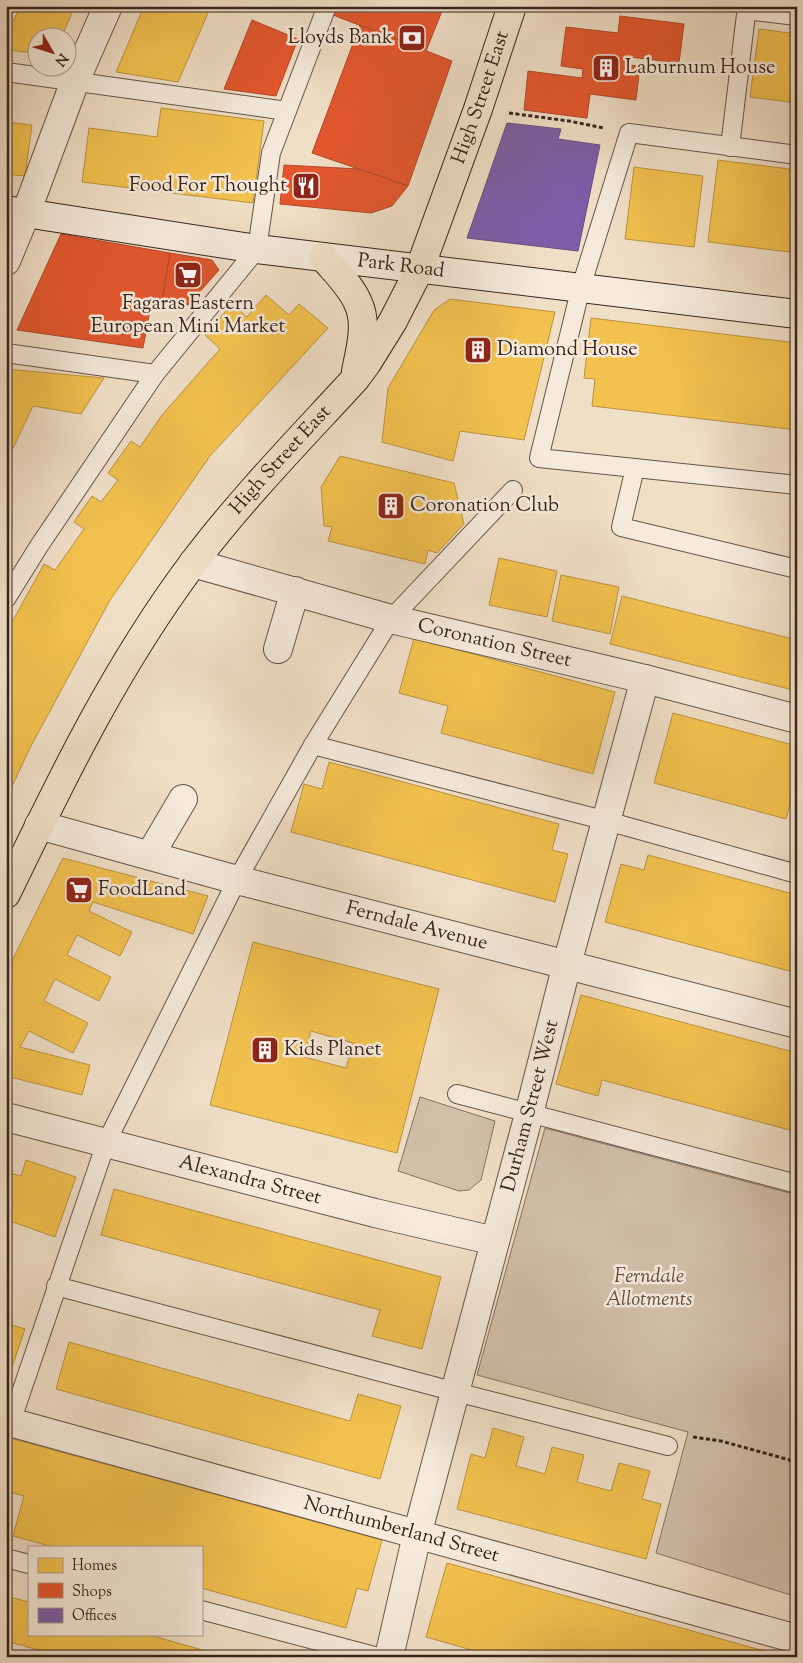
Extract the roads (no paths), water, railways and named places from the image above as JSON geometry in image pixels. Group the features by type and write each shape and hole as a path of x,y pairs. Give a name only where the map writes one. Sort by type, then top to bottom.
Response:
{"main road":[{"name":"High Street East","path":"6,894 39,825 106,696 154,619 194,563 243,500 356,378 393,321 420,268 478,109 512,6"},
{"path":"324,257 349,288 359,304 362,317 362,334 356,378"}],"street":[{"path":"6,261 16,211 108,6"},
{"path":"754,6 797,11"},
{"name":"Park Road","path":"16,211 257,249 797,314"},
{"name":"Coronation Street","path":"194,563 391,619 645,679 797,718"},
{"path":"278,649 295,591"},
{"name":"Durham Street West","path":"389,1657 417,1535 567,964 645,679"},
{"path":"150,855 183,799"},
{"name":"Ferndale Avenue","path":"39,825 237,880 797,1024"},
{"name":"Alexandra Street","path":"6,1117 375,1213 495,1240"},
{"name":"Northumberland Street","path":"9,1421 797,1639"}],"lane":[{"path":"6,599 38,546 155,374 257,249 271,153 327,6"},
{"path":"730,147 748,6"},
{"path":"6,72 287,111"},
{"path":"797,155 629,133 581,287 539,458 797,485"},
{"path":"6,353 155,374"},
{"path":"635,468 621,527 797,569"},
{"path":"9,1421 106,1143 237,880 313,745 391,619 513,490"},
{"path":"313,745 607,821 797,874"},
{"path":"457,1094 797,1184"},
{"path":"56,1286 668,1446"},
{"path":"6,1558 28,1564"},
{"path":"202,1610 378,1657"}],"place":[{"name":"Lloyds Bank","path":"412,38"},
{"name":"Laburnum House","path":"606,68"},
{"name":"Food For Thought","path":"306,186"},
{"name":"Fagaras Eastern European Mini Market","path":"188,275"},
{"name":"Diamond House","path":"478,350"},
{"name":"Coronation Club","path":"391,506"},
{"name":"FoodLand","path":"79,890"},
{"name":"Kids Planet","path":"265,1050"}],"park label":[{"name":"Ferndale Allotments","path":"649,1288"}]}
